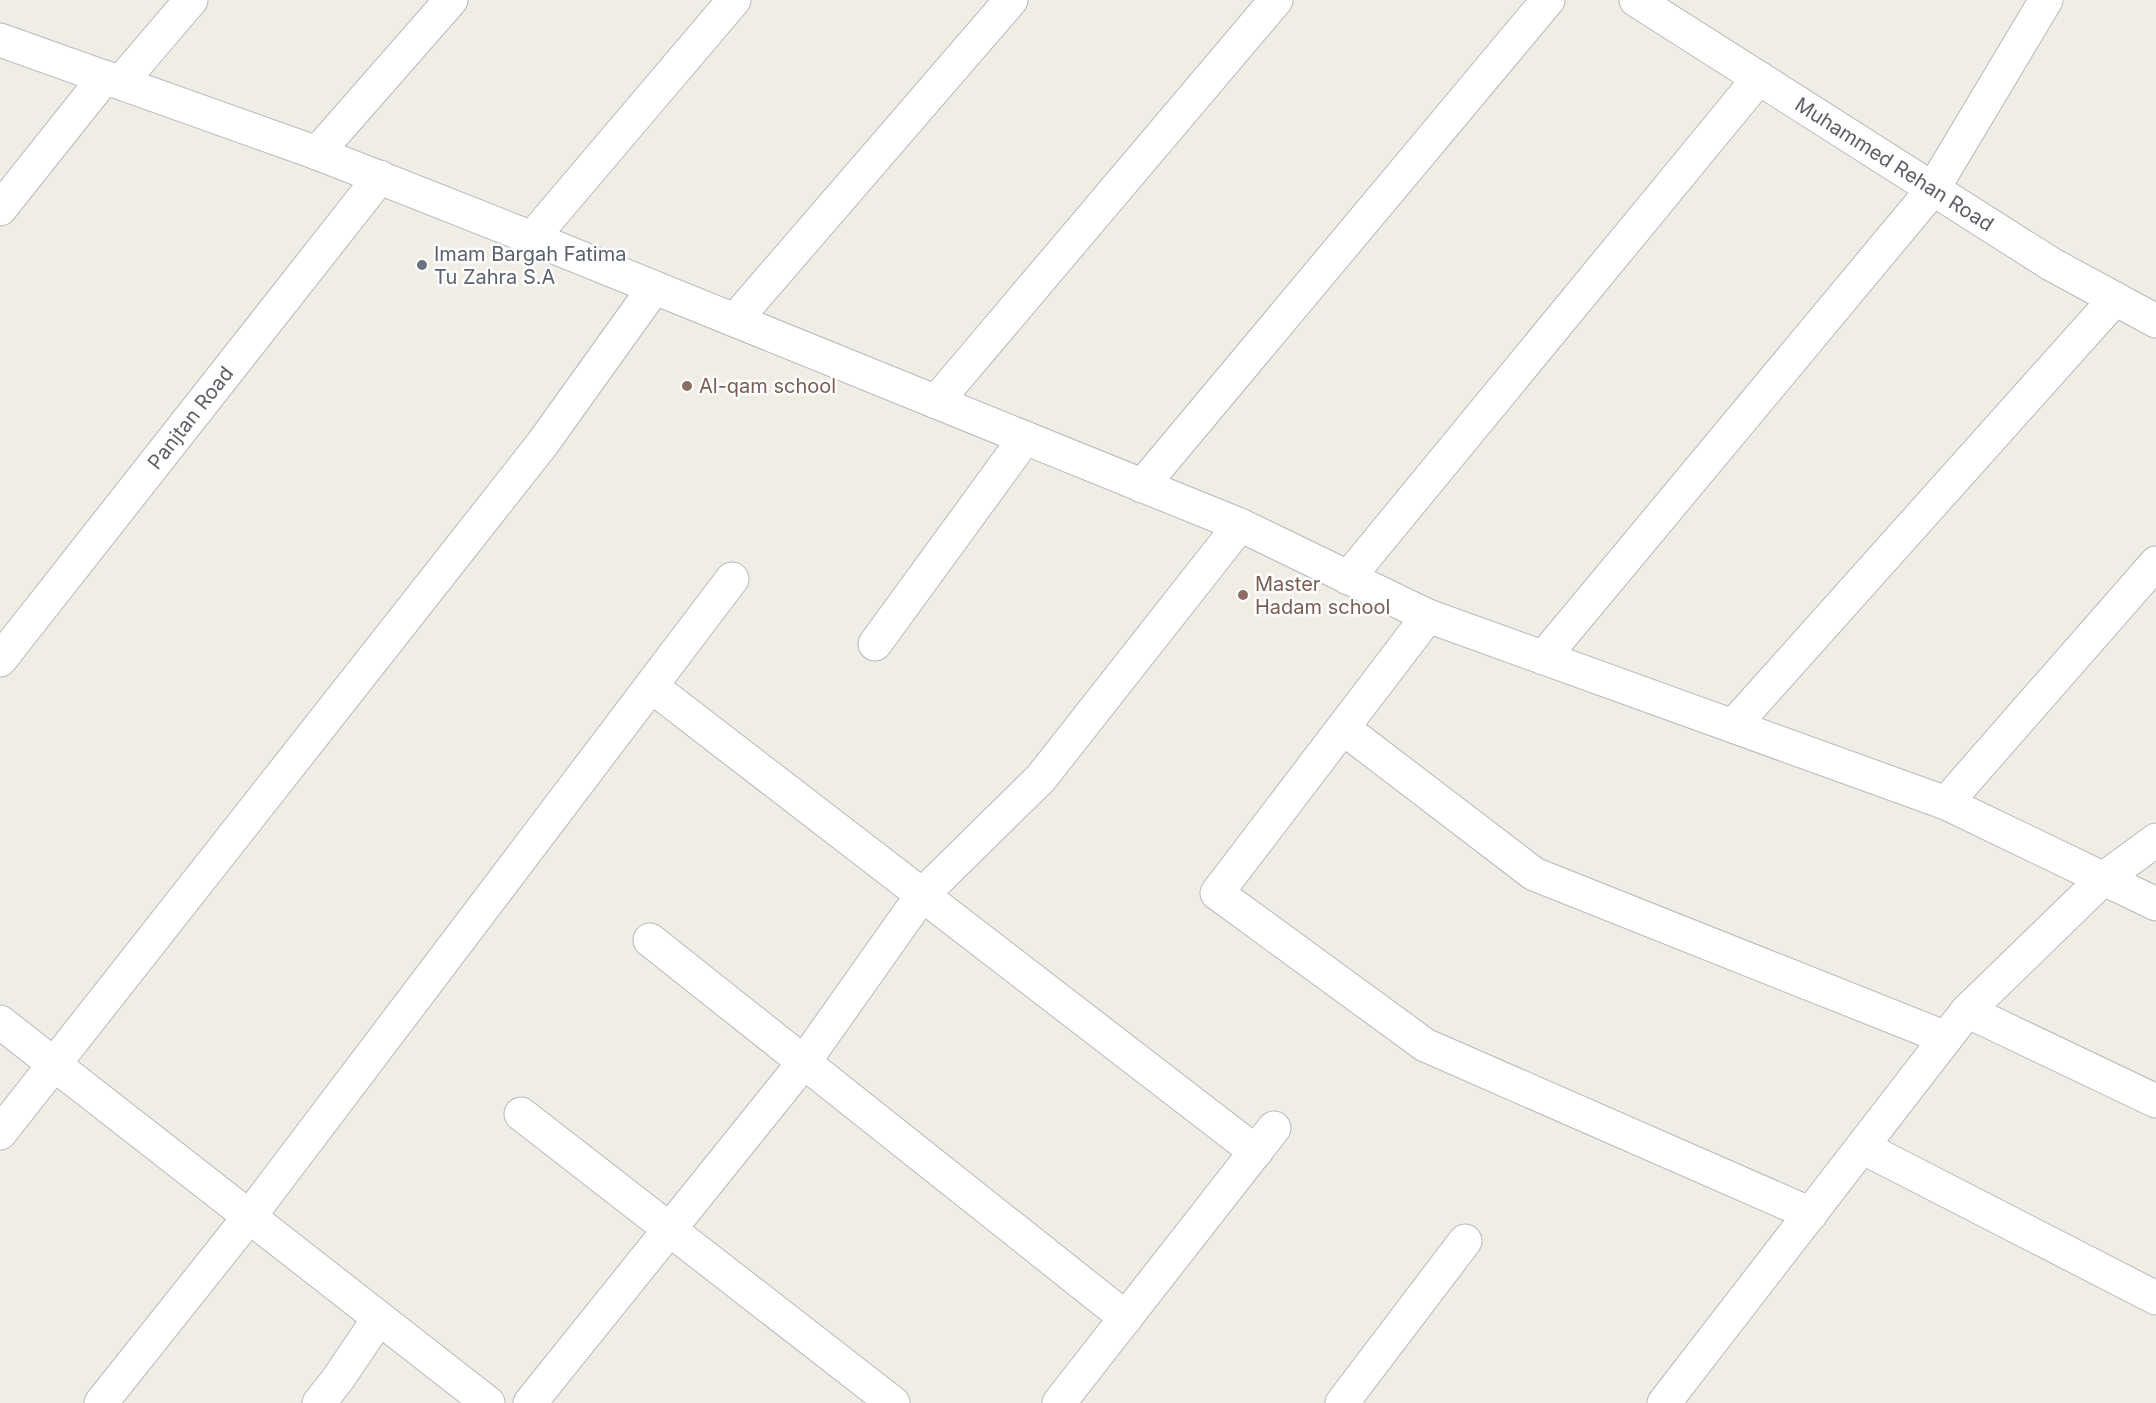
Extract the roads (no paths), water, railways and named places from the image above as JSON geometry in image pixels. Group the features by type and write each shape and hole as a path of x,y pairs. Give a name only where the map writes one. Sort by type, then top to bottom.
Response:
{"street":[{"path":"0,209 113,80 191,0"},
{"path":"317,153 451,0"},
{"path":"532,238 734,0"},
{"path":"735,321 1011,0"},
{"path":"936,402 1276,0"},
{"path":"1142,486 1548,0"},
{"name":"Muhammed Rehan Road","path":"1636,0 1671,10 1759,78 2050,264 2156,321"},
{"path":"1543,658 1933,189 2046,0"},
{"path":"0,40 317,153 532,238 1240,525 1428,616 1946,803 2156,904"},
{"path":"1348,578 1759,78"},
{"name":"Panjtan Road","path":"0,660 380,177"},
{"path":"0,1133 543,443 654,288"},
{"path":"1733,726 2115,299"},
{"path":"876,644 1024,438"},
{"path":"530,1403 804,1062 922,895 1041,778 1240,525"},
{"path":"1946,803 2156,563"},
{"path":"101,1403 249,1217 732,579"},
{"path":"1428,616 1217,893 1425,1045 1810,1214"},
{"path":"651,686 922,895 1265,1140 1059,1403"},
{"path":"1343,728 1534,874 1946,1038"},
{"path":"1664,1403 1967,1011 2103,879 2156,840"},
{"path":"650,940 1126,1317"},
{"path":"1967,1011 2156,1101"},
{"path":"0,1022 488,1403"},
{"path":"521,1114 893,1403"},
{"path":"1862,1147 2156,1298"},
{"path":"1341,1403 1465,1241"},
{"path":"319,1403 380,1318"}],"place":[{"name":"Imam Bargah Fatima Tu Zahra S.A","path":"422,265"},
{"name":"Al-qam school","path":"687,386"},
{"name":"Master Hadam school","path":"1243,595"}]}
